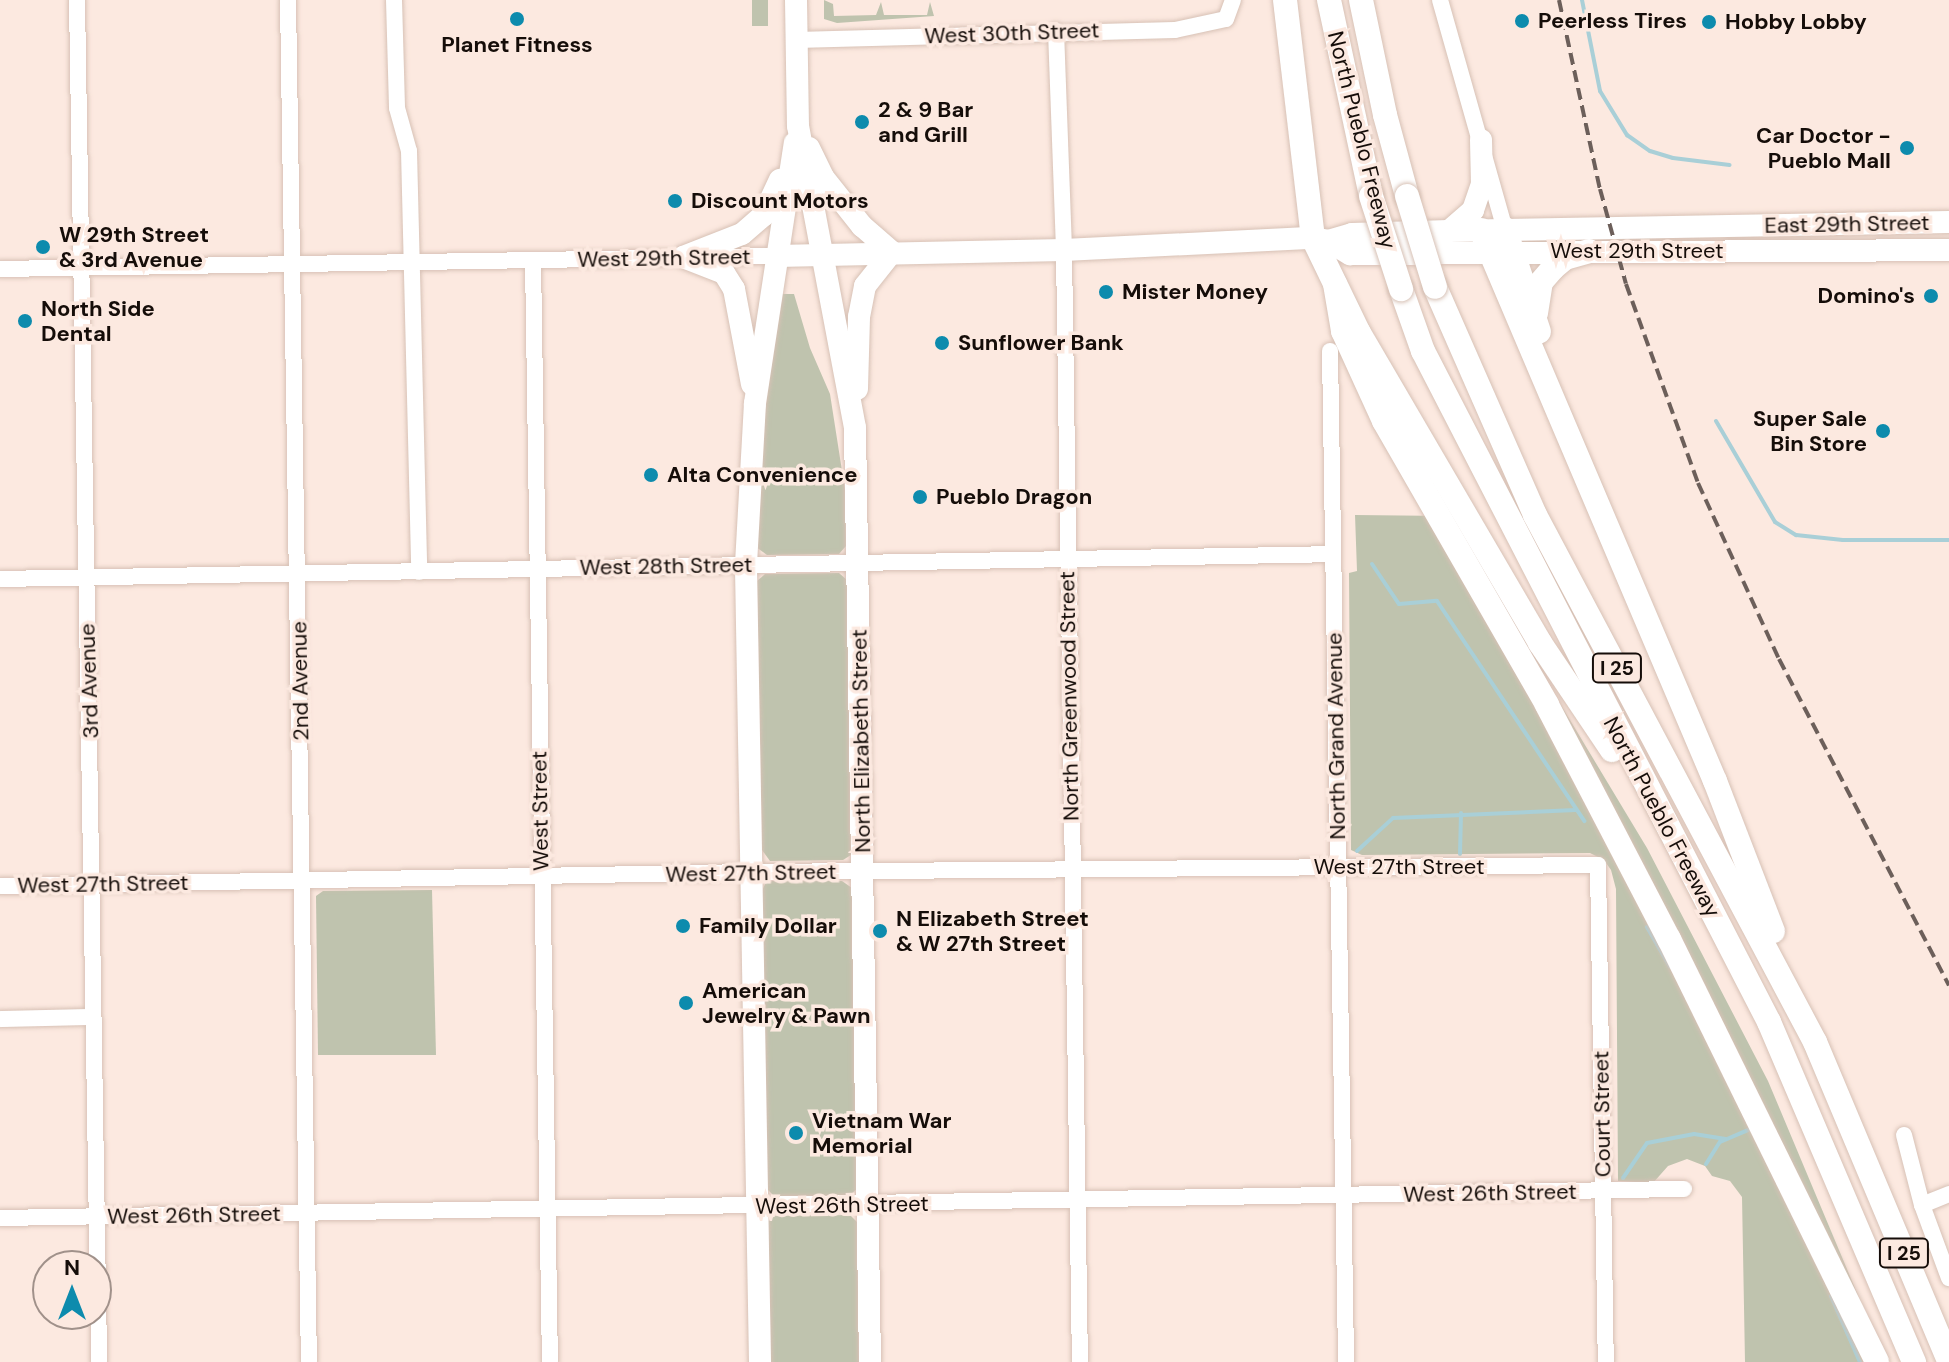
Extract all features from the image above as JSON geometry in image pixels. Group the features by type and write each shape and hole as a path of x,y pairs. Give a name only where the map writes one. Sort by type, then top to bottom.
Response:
{"highway":[{"path":"1285,0 1320,240 1335,284 1359,333 1540,643 1671,837"},
{"name":"North Pueblo Freeway","path":"1329,0 1371,196 1423,351 1769,1022 1914,1362"},
{"name":"North Pueblo Freeway","path":"1361,0 1385,115 1435,287 1535,515 1815,1042 1949,1360"},
{"path":"1498,241 1535,315 1557,408"},
{"path":"1498,241 1557,408 1715,781 1815,1042"},
{"path":"1535,315 1541,282 1565,258 1589,251"},
{"path":"1335,284 1343,331 1384,421 1547,705 1669,939 1877,1362"}],"main road":[{"name":"North Elizabeth Street","path":"796,0 798,126 855,428 870,1362"},
{"name":"North Elizabeth Street","path":"760,1362 746,564 755,403 798,126"},
{"path":"798,126 823,177 862,226 892,252 865,286 859,317 855,428"},
{"path":"683,257 742,234 763,216 775,194 798,126"},
{"path":"1449,231 1473,210 1482,184 1481,140"},
{"name":"East 29th Street","path":"1498,241 1949,222"},
{"name":"West 29th Street","path":"776,256 1064,250 1320,240 1352,234 1449,231 1498,241 1589,251 1949,250"},
{"name":"West 29th Street","path":"1320,240 1350,254 1498,241"},
{"path":"683,257 724,273 734,289 755,403"}],"street":[{"name":"3rd Avenue","path":"77,0 92,779 91,1017 99,1362"},
{"name":"2nd Avenue","path":"288,0 309,1362"},
{"path":"394,0 397,108 409,151 419,572"},
{"name":"West 30th Street","path":"796,40 1175,30 1226,19 1233,0"},
{"path":"1440,0 1481,140 1498,241"},
{"name":"North Greenwood Street","path":"1056,31 1064,250 1080,1362"},
{"name":"West 29th Street","path":"0,269 776,256"},
{"name":"West Street","path":"533,260 550,1362"},
{"name":"North Grand Avenue","path":"1330,351 1346,1362"},
{"name":"West 28th Street","path":"0,579 1333,554"},
{"name":"West 27th Street","path":"0,886 752,872 1598,865"},
{"name":"Court Street","path":"1598,865 1606,1362"},
{"path":"0,1019 91,1017"},
{"path":"1904,1135 1922,1205 1949,1278"},
{"name":"West 26th Street","path":"0,1218 1684,1189"},
{"path":"1922,1205 1949,1194"}],"green space":[{"path":"752,0 768,0 768,26 752,26"},
{"path":"824,0 833,4 834,16 876,15 881,2 884,15 927,15 930,2 934,16 837,23 824,19"},
{"path":"779,294 794,294 810,348 830,394 845,490 846,546 839,554 767,555 756,547 757,481"},
{"path":"1355,515 1447,516 1647,848 1768,1081 1886,1362 1745,1362 1742,1197 1730,1181 1712,1176 1705,1166 1687,1159 1668,1166 1653,1183 1618,1181 1616,889 1611,870 1604,860 1590,853 1362,855 1351,850 1349,573 1357,571"},
{"path":"839,573 847,580 851,855 843,860 770,861 762,850 757,581 765,574"},
{"path":"772,881 842,881 852,888 857,1189 850,1195 775,1197 767,1189 762,891 765,884"},
{"path":"432,890 436,1055 318,1055 316,896 323,891"},
{"path":"850,1215 857,1222 859,1362 771,1362 768,1221 775,1216"}],"waterway":[{"path":"1582,0 1600,91 1627,135 1650,151 1673,158 1730,165"},
{"path":"1716,421 1775,522 1796,535 1843,540 1949,540"},
{"path":"1372,564 1399,604 1437,601 1584,821"},
{"path":"1357,851 1393,818 1576,810"},
{"path":"1460,854 1461,813"},
{"path":"1647,927 1670,967"},
{"path":"1706,1164 1720,1142 1751,1129"},
{"path":"1623,1178 1647,1143 1694,1134 1726,1139"},
{"path":"1831,1296 1860,1362"}],"railway":[{"path":"1559,0 1600,189 1626,284 1698,483 1779,659 1949,985"}],"place":[{"name":"Planet Fitness","path":"517,19"},
{"name":"Peerless Tires","path":"1522,21"},
{"name":"Hobby Lobby","path":"1709,22"},
{"name":"2 & 9 Bar and Grill","path":"862,122"},
{"name":"Car Doctor - Pueblo Mall","path":"1907,148"},
{"name":"Discount Motors","path":"675,201"},
{"name":"W 29th Street & 3rd Avenue","path":"43,247"},
{"name":"Mister Money","path":"1106,292"},
{"name":"Domino's","path":"1931,296"},
{"name":"North Side Dental","path":"25,321"},
{"name":"Sunflower Bank","path":"942,343"},
{"name":"Super Sale Bin Store","path":"1883,431"},
{"name":"Alta Convenience","path":"651,475"},
{"name":"Pueblo Dragon","path":"920,497"},
{"name":"Family Dollar","path":"683,926"},
{"name":"N Elizabeth Street & W 27th Street","path":"880,931"},
{"name":"American Jewelry & Pawn","path":"686,1003"},
{"name":"Vietnam War Memorial","path":"796,1133"}]}
